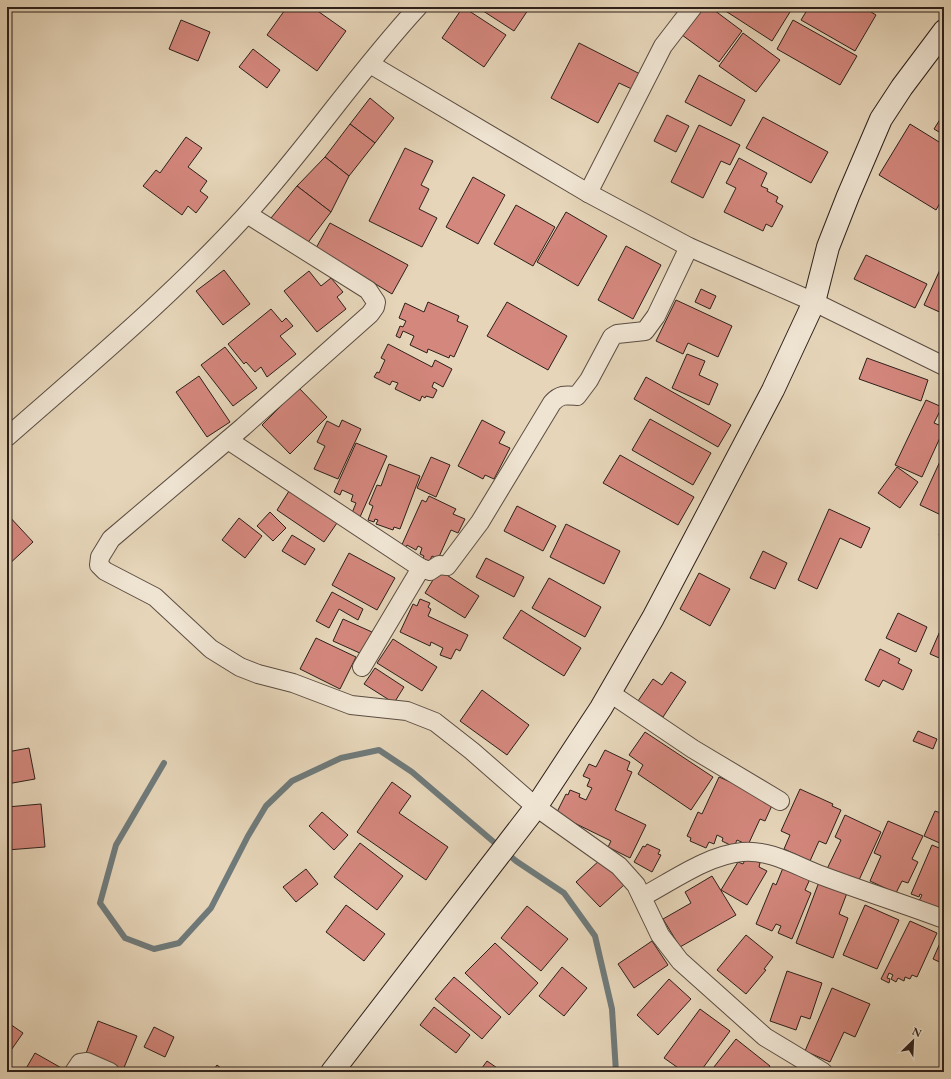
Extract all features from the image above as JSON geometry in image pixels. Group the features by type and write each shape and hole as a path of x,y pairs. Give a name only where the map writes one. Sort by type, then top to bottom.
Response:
{"street":[{"path":"7,437 115,344 207,258 247,214 418,7"},
{"path":"588,193 663,46 692,7"},
{"path":"332,1072 536,807 610,693 705,522 773,390 814,302 828,247 853,183 881,119 902,87 944,31"},
{"path":"370,64 588,193 689,247 814,302 944,366"},
{"path":"247,214 368,290 376,302 375,307 370,314 228,440 111,539 100,557 99,564 105,571 155,597 211,649 240,667 258,674 294,682 351,705 407,711 435,722 472,751 536,807 619,866 636,885 660,935 680,961 765,1037 823,1072"},
{"path":"228,440 421,568 430,571 439,565 447,566 480,522 557,397 564,394 576,396 589,380 612,337 617,334 645,331 656,316 689,247"},
{"path":"362,667 421,568"},
{"path":"610,693 692,749 780,802"},
{"path":"642,897 713,860 742,852 759,853 777,858 822,876 944,919"},
{"path":"74,1072 80,1063 87,1062 110,1072"}],"building":[{"path":"287,7 312,7 346,31 317,71 267,35"},
{"path":"463,7 506,35 484,67 442,38"},
{"path":"477,7 530,7 514,31"},
{"path":"703,7 710,7 742,31 719,62 682,35"},
{"path":"726,7 783,7 790,12 772,41 724,10"},
{"path":"809,7 863,7 876,15 855,51 801,20"},
{"path":"181,20 210,32 198,61 169,49"},
{"path":"793,20 857,56 840,85 777,49"},
{"path":"743,33 780,60 756,92 719,66"},
{"path":"579,43 646,77 638,92 619,83 598,123 551,98"},
{"path":"253,49 280,70 267,88 239,67"},
{"path":"699,75 745,100 731,126 685,102"},
{"path":"370,98 394,118 375,143 350,124"},
{"path":"944,113 944,135 934,129"},
{"path":"667,115 689,126 676,152 654,141"},
{"path":"763,117 828,152 811,183 746,148"},
{"path":"350,124 375,143 349,176 325,157"},
{"path":"910,124 944,145 944,196 936,210 879,175"},
{"path":"699,125 740,145 730,165 721,161 703,198 671,182"},
{"path":"186,137 202,148 188,167 207,181 200,191 208,197 196,213 188,206 182,215 143,186 156,170 160,173"},
{"path":"405,148 433,161 421,185 429,189 419,209 437,218 422,247 369,221"},
{"path":"325,157 349,176 331,212 297,186"},
{"path":"739,158 767,173 761,186 768,189 767,191 778,197 776,202 783,206 772,227 766,224 763,231 724,212 736,188 726,183"},
{"path":"473,177 505,195 478,244 446,227"},
{"path":"297,186 331,212 306,245 271,218"},
{"path":"516,205 555,227 533,266 494,244"},
{"path":"566,212 607,236 578,286 537,262"},
{"path":"330,223 408,265 392,294 316,248"},
{"path":"626,246 661,265 633,319 598,300"},
{"path":"866,255 927,284 915,308 854,279"},
{"path":"944,263 944,314 924,305"},
{"path":"224,270 250,304 223,325 196,291"},
{"path":"309,271 321,286 331,278 343,292 337,297 346,309 317,332 284,291"},
{"path":"701,289 716,296 710,309 695,302"},
{"path":"676,300 732,326 718,357 688,343 683,354 656,341"},
{"path":"428,302 459,316 457,321 468,326 454,357 450,355 449,358 428,349 427,353 410,345 414,336 403,331 400,338 396,336 400,326 403,327 406,321 399,318 405,303 424,312"},
{"path":"507,302 567,336 548,370 487,336"},
{"path":"271,309 282,322 286,318 293,326 280,336 296,354 267,377 261,367 255,372 246,362 244,364 228,344"},
{"path":"388,344 432,367 435,360 452,369 443,387 434,382 432,387 437,390 433,398 426,396 425,398 422,396 420,401 395,389 398,383 392,381 390,385 374,377 377,372 379,373 385,360 381,358"},
{"path":"225,347 257,388 233,406 201,365"},
{"path":"687,354 705,361 699,375 718,384 709,405 672,388"},
{"path":"867,358 928,380 921,401 859,379"},
{"path":"199,376 230,422 207,437 176,392"},
{"path":"646,377 731,425 718,447 634,399"},
{"path":"299,388 327,417 290,454 262,425"},
{"path":"926,400 942,407 934,423 944,427 944,429 922,477 895,465"},
{"path":"650,419 711,453 693,485 632,450"},
{"path":"342,420 361,429 338,479 314,469 325,446 317,442 327,421 339,427"},
{"path":"482,420 505,432 499,443 510,448 494,479 485,475 483,479 458,466"},
{"path":"356,443 387,456 360,517 352,513 356,503 351,501 353,495 342,490 340,495 334,492"},
{"path":"620,455 694,497 678,525 603,483"},
{"path":"431,457 450,465 436,497 417,488"},
{"path":"942,457 944,458 944,509 941,515 920,505"},
{"path":"389,464 420,476 400,529 394,527 393,530 376,524 378,520 375,519 374,522 368,520 373,506 369,504 377,485 381,486"},
{"path":"897,467 918,482 900,508 878,493"},
{"path":"291,488 339,520 324,542 277,510"},
{"path":"429,496 456,509 453,514 465,519 458,533 451,530 438,559 432,556 428,564 422,561 424,556 420,554 422,548 418,546 416,550 407,545 404,551 400,549 422,500 426,502"},
{"path":"517,506 556,526 543,551 504,531"},
{"path":"829,509 870,528 861,548 840,538 817,589 798,580"},
{"path":"270,512 286,528 273,541 257,526"},
{"path":"7,514 33,542 7,566"},
{"path":"239,518 262,536 245,558 222,540"},
{"path":"566,524 620,551 604,584 550,557"},
{"path":"944,525 944,537 939,535"},
{"path":"292,535 315,549 305,565 282,551"},
{"path":"763,551 787,563 775,589 750,578"},
{"path":"349,553 395,578 377,610 332,585"},
{"path":"486,558 524,577 514,597 476,577"},
{"path":"439,570 479,596 465,618 425,593"},
{"path":"699,573 730,589 710,626 680,609"},
{"path":"549,578 601,607 585,637 532,608"},
{"path":"332,592 363,609 358,620 339,609 329,628 316,621"},
{"path":"420,599 430,603 428,607 431,609 428,616 468,635 460,651 456,649 451,659 440,655 443,648 431,642 430,646 400,632 413,604 417,606"},
{"path":"521,610 581,648 564,676 503,638"},
{"path":"898,613 927,627 916,652 886,638"},
{"path":"343,619 372,632 362,654 333,641"},
{"path":"940,631 944,632 944,660 930,654"},
{"path":"316,638 356,657 340,689 300,669"},
{"path":"393,639 437,667 422,691 377,663"},
{"path":"880,649 900,659 898,663 912,670 903,690 883,680 879,687 865,680"},
{"path":"944,660 944,672 940,670"},
{"path":"375,668 404,687 394,703 364,684"},
{"path":"671,672 686,682 663,717 638,701 653,679 662,685"},
{"path":"482,690 529,725 507,755 460,721"},
{"path":"918,731 937,739 933,749 913,741"},
{"path":"645,732 713,777 691,810 638,774 643,765 629,755"},
{"path":"29,748 35,779 7,784 7,752"},
{"path":"605,750 630,762 627,770 632,772 615,810 646,825 630,858 608,847 611,841 556,814 566,794 568,795 570,790 580,794 579,797 586,800 592,788 587,786 590,779 583,776 589,764 596,767"},
{"path":"719,777 774,801 765,821 760,819 748,845 737,840 734,847 722,841 723,838 717,835 714,844 709,842 706,848 690,841 691,838 687,836 698,812 702,814"},
{"path":"392,782 411,796 399,813 448,847 426,880 357,832"},
{"path":"800,789 833,804 832,806 841,810 826,844 819,841 810,861 784,849 790,835 781,831"},
{"path":"41,804 45,847 7,850 7,807"},
{"path":"935,811 944,814 944,845 924,836"},
{"path":"322,812 348,835 334,850 309,826"},
{"path":"845,815 881,832 859,880 849,876 847,881 826,871 841,840 835,837"},
{"path":"888,821 923,836 912,859 918,862 908,883 902,881 896,893 870,881 881,856 874,853"},
{"path":"360,843 403,876 377,910 334,877"},
{"path":"647,844 660,850 658,854 661,855 652,872 634,862 643,846 645,847"},
{"path":"932,845 944,850 944,895 938,909 919,901 922,895 920,894 919,897 911,894"},
{"path":"747,856 760,863 759,867 767,871 747,905 721,890 738,862 743,864"},
{"path":"601,859 625,884 600,907 576,882"},
{"path":"783,868 810,879 805,890 811,893 792,939 778,933 781,926 776,924 772,931 756,924 773,883 776,885"},
{"path":"306,869 318,884 296,902 283,887"},
{"path":"712,876 736,915 680,947 663,919 691,903 685,892"},
{"path":"819,882 847,893 839,914 848,918 833,958 796,943"},
{"path":"346,905 385,934 364,961 326,932"},
{"path":"865,905 899,920 877,969 843,955"},
{"path":"527,906 568,939 541,971 501,938"},
{"path":"910,921 937,933 917,977 912,975 910,979 905,977 904,981 898,978 896,982 891,979 893,975 889,973 887,978 890,979 889,983 881,979"},
{"path":"944,934 944,964 933,959"},
{"path":"746,935 773,957 764,969 766,970 746,994 717,970"},
{"path":"652,941 668,965 634,988 618,964"},
{"path":"495,943 538,983 509,1015 465,973"},
{"path":"562,967 587,988 564,1016 539,996"},
{"path":"787,971 822,983 810,1019 801,1016 796,1030 770,1021"},
{"path":"454,977 501,1017 482,1039 435,999"},
{"path":"669,979 691,999 658,1035 637,1015"},
{"path":"832,988 870,1004 855,1037 844,1032 830,1062 805,1051"},
{"path":"434,1007 470,1035 456,1053 420,1025"},
{"path":"700,1009 730,1031 700,1072 684,1072 664,1058"},
{"path":"98,1021 137,1036 123,1070 85,1056"},
{"path":"7,1022 23,1033 7,1056"},
{"path":"154,1027 174,1037 165,1057 144,1047"},
{"path":"736,1039 770,1066 766,1072 710,1072"},
{"path":"35,1053 65,1070 64,1072 24,1072"},
{"path":"487,1061 503,1072 479,1072"},
{"path":"217,1065 226,1072 212,1072"}],"waterway":[{"path":"164,763 116,845 100,903 125,938 154,949 179,943 211,908 248,836 266,806 292,781 341,758 379,750 412,772 516,861 564,893 595,936 612,1009 616,1072"}]}
